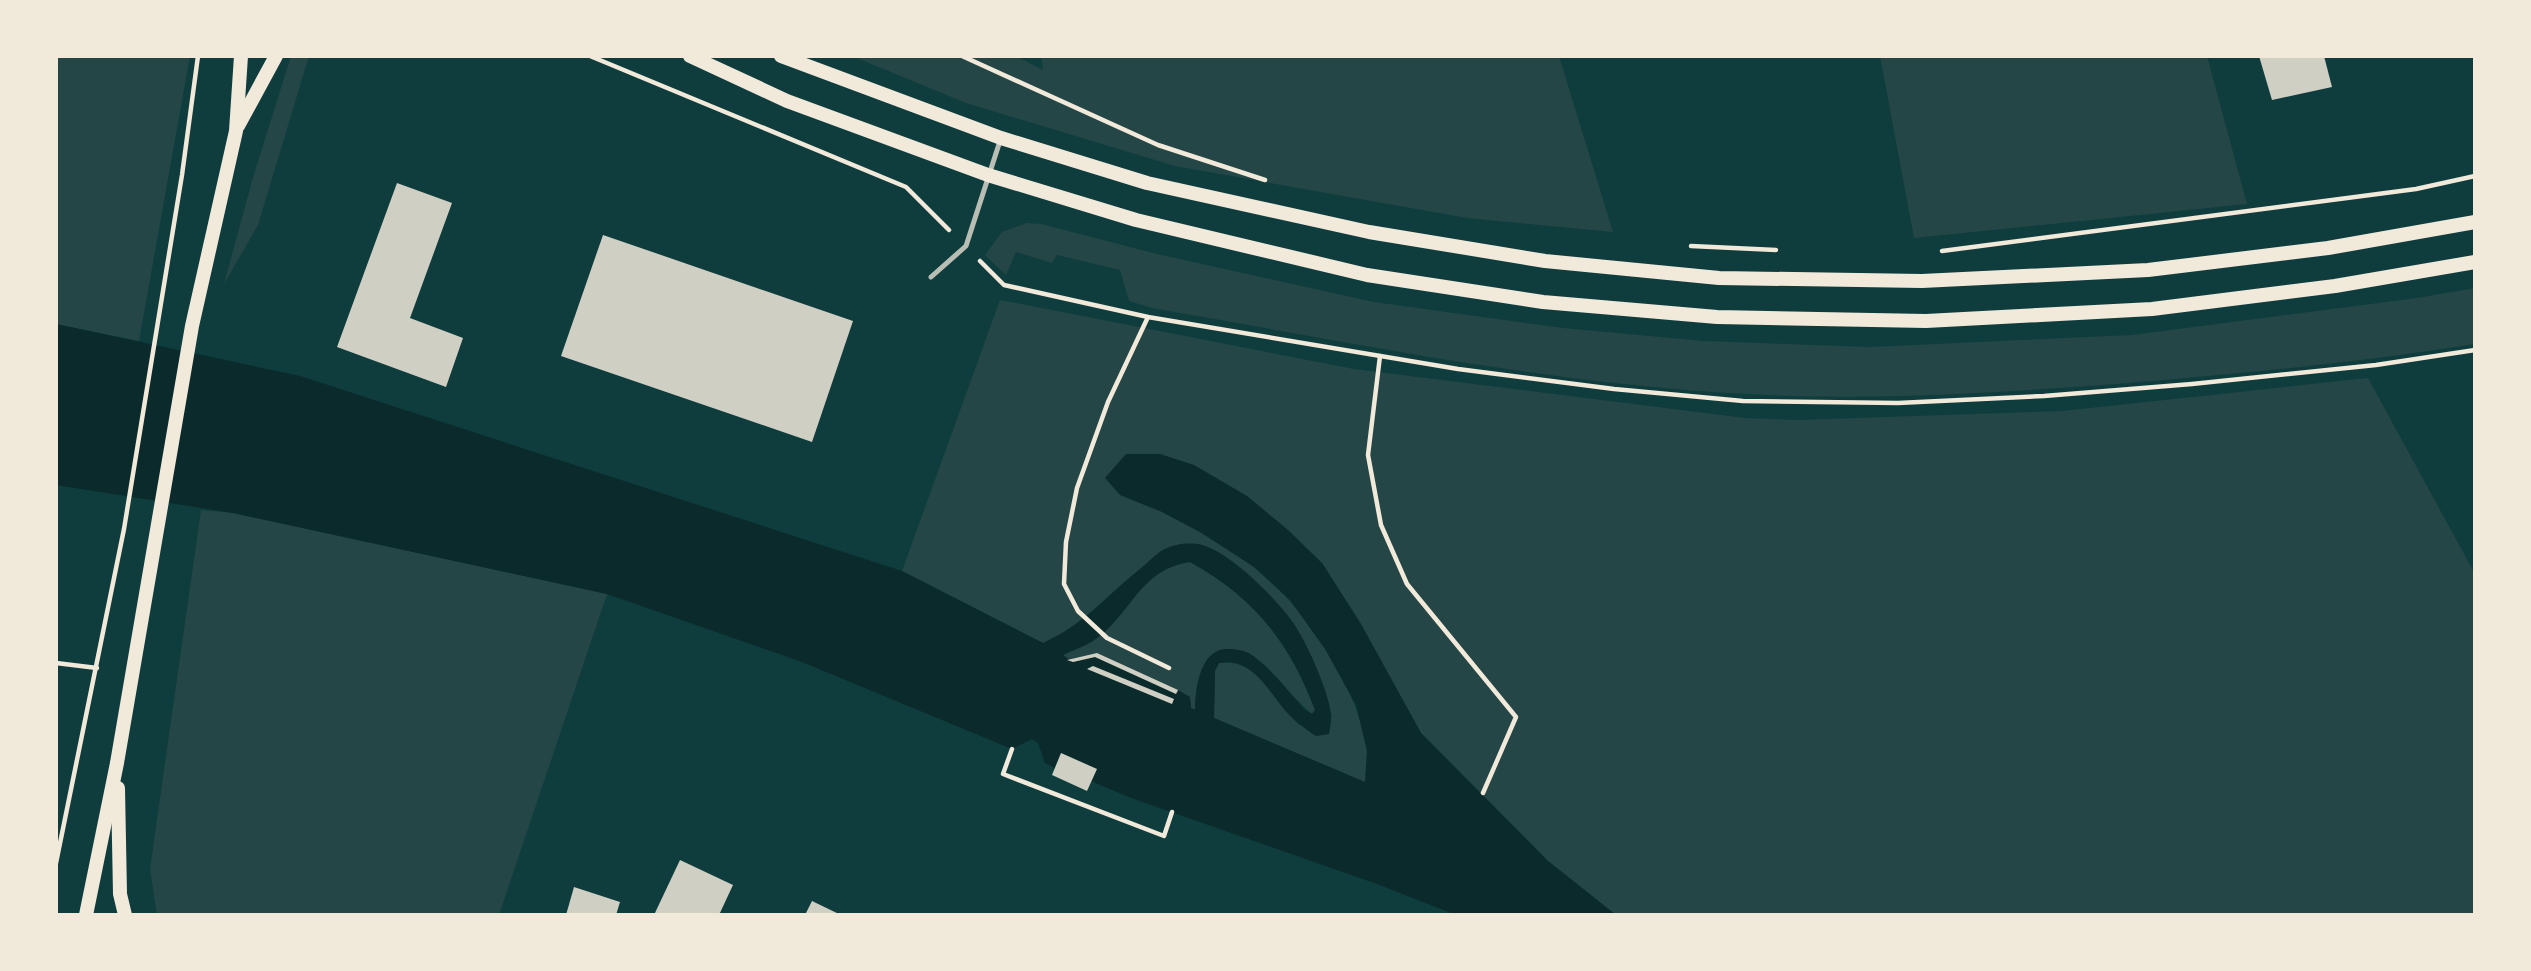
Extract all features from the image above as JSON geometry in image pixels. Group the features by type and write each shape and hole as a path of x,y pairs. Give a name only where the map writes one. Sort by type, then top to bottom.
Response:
{"main road":[{"path":"86,915 117,763 192,326 236,131 241,56"},
{"path":"236,131 276,56"},
{"path":"690,56 787,101 988,175 1136,220 1367,275 1543,302 1717,317 1926,321 2152,309 2334,286 2475,262"},
{"path":"781,56 1000,138 1147,183 1369,232 1545,261 1719,278 1922,281 2148,270 2328,248 2475,222"},
{"path":"117,763 120,894 125,915"}],"lane":[{"path":"931,277 966,246 1000,138"}],"path":[{"path":"56,863 124,529 161,309 198,56"},
{"path":"590,56 906,187 1004,285 1148,317 1458,369 1614,389 1730,400 1898,403 2044,396 2192,384 2376,365 2475,350"},
{"path":"962,56 1158,145 1271,182"},
{"path":"1940,252 2416,189 2475,176"},
{"path":"1682,246 1778,250"},
{"path":"1148,317 1108,402 1077,488 1066,542 1063,584 1078,611 1107,638 1169,668"},
{"path":"1380,356 1368,455 1381,525 1407,584 1516,717 1483,793"},
{"path":"56,663 97,668"},
{"path":"1012,749 1003,774 1164,836 1172,813"}],"shaded area":[{"path":"56,56 190,56 139,341 56,324"},
{"path":"291,56 309,56 258,225 224,284 252,181"},
{"path":"852,56 1016,56 1043,70 1041,56 1559,56 1613,232 1467,218 1175,166 966,103"},
{"path":"1880,56 2207,56 2247,204 1914,238"},
{"path":"1027,223 1041,224 1157,254 1374,302 1563,328 1704,341 1870,347 2132,335 2475,288 2475,344 2251,372 1978,393 1840,397 1673,389 1448,360 1152,308 1129,301 1120,270 1057,255 1052,263 1016,252 1006,275 985,255 1002,232"},
{"path":"1000,300 1354,369 1745,418 1797,420 2062,411 2368,378 2475,574 2475,915 1616,915 1548,861 1421,733 1358,620 1322,563 1162,512 1221,544 1254,567 1273,583 1309,625 1341,675 1353,701 1367,750 1366,783 1214,718 1215,671 1219,663 1232,663 1255,674 1299,725 1332,716 1312,657 1203,545 1182,544 1164,549 1082,621 1043,643 902,571"},
{"path":"56,324 300,376 902,571 1043,643 1083,619 1162,551 1183,544 1202,545 1213,549 1239,567 1287,614 1317,670 1331,718 1329,734 1316,736 1290,716 1257,675 1230,662 1219,663 1215,671 1214,718 1365,782 1367,751 1356,705 1325,649 1290,600 1254,567 1200,532 1162,512 1120,495 1105,478 1126,454 1160,454 1194,465 1247,496 1322,563 1361,624 1421,733 1548,861 1616,915 1456,915 1377,884 1131,798 1091,781 1097,769 1062,753 1055,768 1045,763 1038,743 1032,739 1012,749 802,662 607,594 233,513 56,485","holes":["1190,562 1213,576 1251,607 1281,643 1305,686 1315,710 1312,714 1305,710 1260,661 1240,650 1226,649 1210,656 1198,682 1195,710 1191,708 1190,697 1178,690 1176,694 1095,657 1073,662 1063,655 1089,643 1106,630 1158,574"]},
{"path":"201,510 233,513 607,594 499,915 157,915 150,869"},
{"path":"1190,562 1233,591 1267,624 1294,663 1315,710 1312,714 1293,696 1220,649 1196,710 1191,708 1190,697 1097,653 1067,660 1063,655 1077,649 1155,575 1172,565"}],"building":[{"path":"2259,56 2324,56 2332,87 2272,100"},
{"path":"397,183 452,203 410,318 463,338 446,387 337,347"},
{"path":"603,235 853,321 812,442 561,356"},
{"path":"1097,653 1178,690 1176,694 1095,657 1073,662 1067,660"},
{"path":"1093,666 1174,699 1172,704 1087,669"},
{"path":"1061,753 1097,769 1087,791 1052,775"},
{"path":"680,860 733,885 719,915 654,915"},
{"path":"574,887 620,902 616,915 566,915"},
{"path":"812,901 841,915 805,915"}]}
